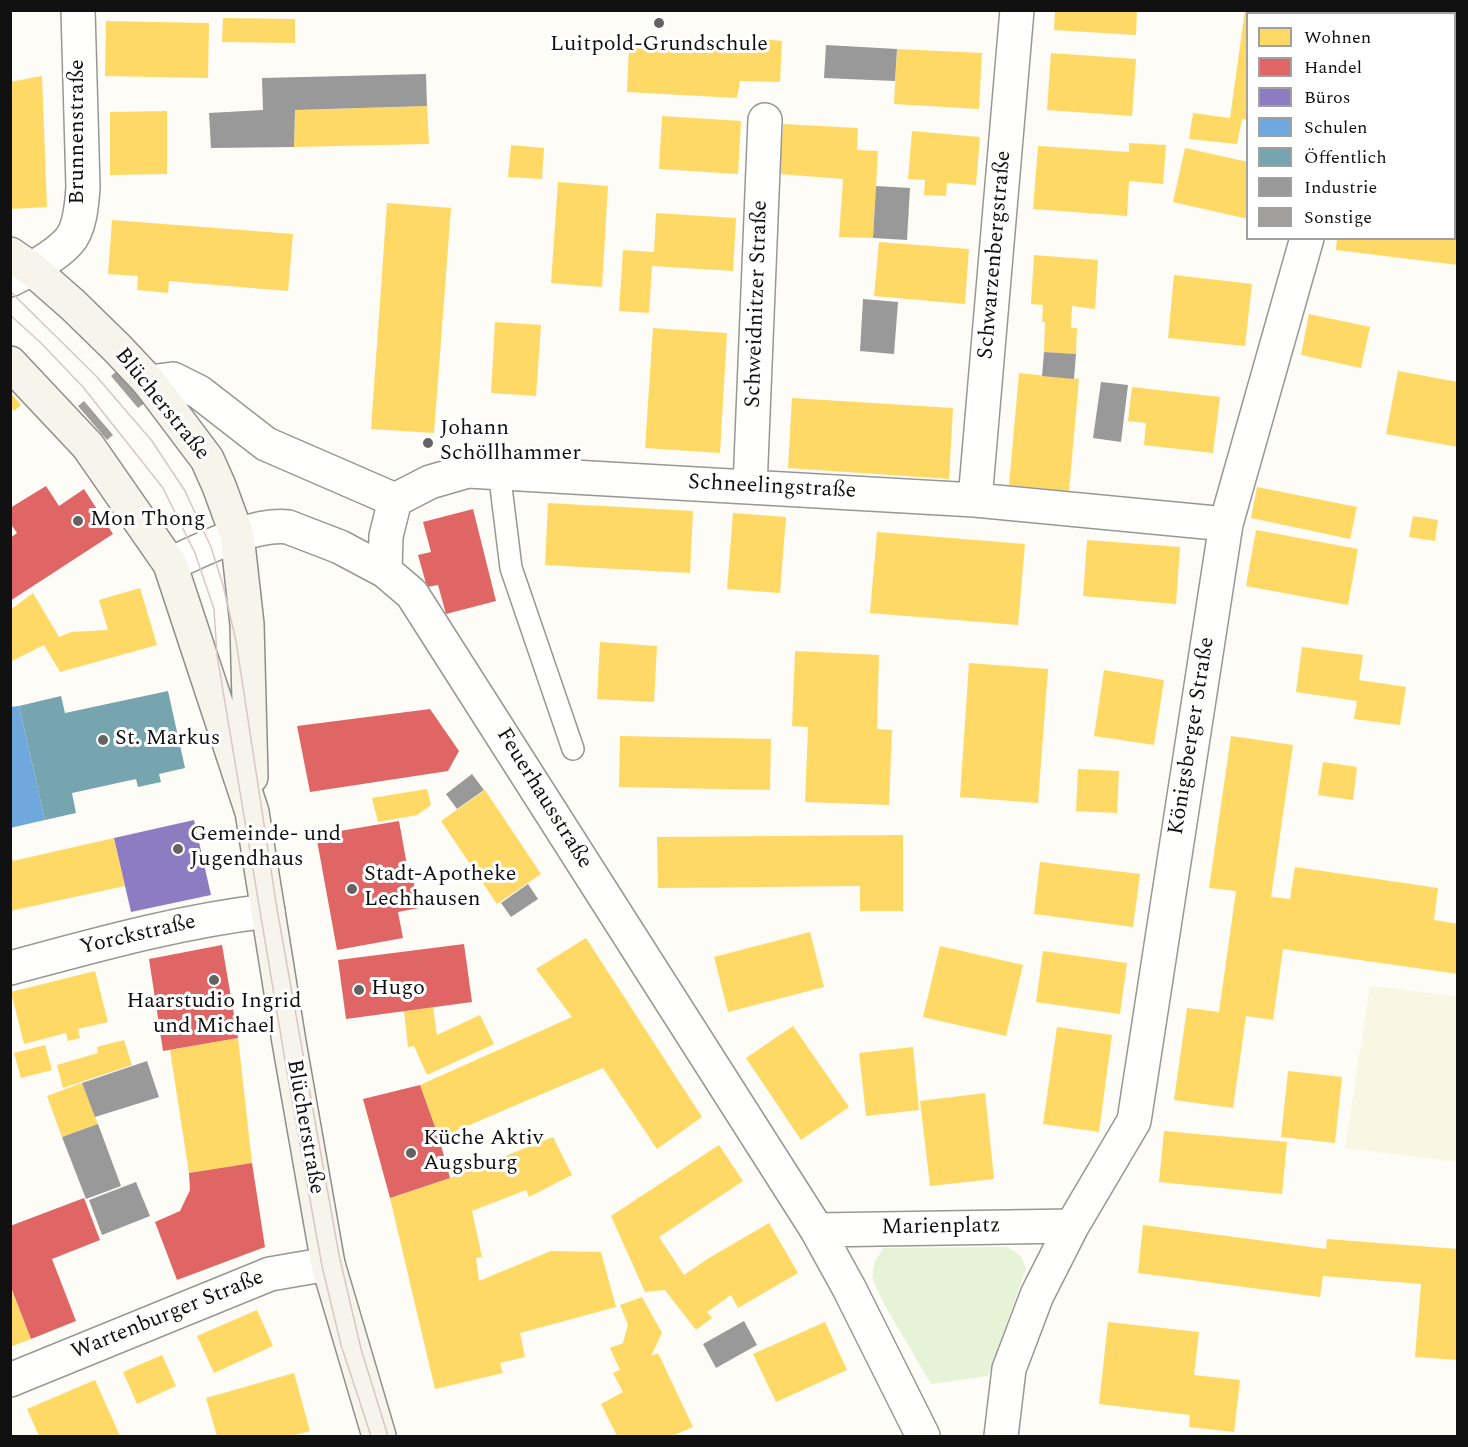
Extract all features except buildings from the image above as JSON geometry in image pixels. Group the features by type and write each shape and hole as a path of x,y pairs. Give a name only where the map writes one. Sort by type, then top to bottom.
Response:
{"street":[{"name":"Brunnenstraße","path":"18,268 70,240 82,211 78,10"},
{"name":"Schwarzenbergstraße","path":"975,500 1017,10"},
{"name":"Schweidnitzer Straße","path":"750,487 765,120"},
{"name":"Königsberger Straße","path":"1072,1226 1134,1121 1226,524 1307,240"},
{"name":"Blücherstraße","path":"18,268 73,305 149,382 207,459 237,535 247,624 252,812 328,1264 379,1437"},
{"name":"Blücherstraße","path":"10,363 88,446 170,564 252,812"},
{"path":"149,382 173,379 199,392 266,444 395,500 386,536 385,571"},
{"name":"Schneelingstraße","path":"395,500 430,482 468,471 499,471 975,500 1226,524"},
{"name":"Feuerhausstraße","path":"170,564 237,535 260,529 288,527 340,547 385,571 411,594 817,1230"},
{"name":"Yorckstraße","path":"10,968 136,935 197,922 268,911"},
{"path":"1001,1437 1009,1369 1037,1295 1072,1226"},
{"name":"Marienplatz","path":"817,1230 1072,1226"},
{"path":"817,1230 849,1288 923,1437"},
{"name":"Wartenburger Straße","path":"10,1380 270,1274 328,1264"}],"lane":[{"path":"499,471 511,568 573,749"}],"shaded area":[{"path":"1370,986 1457,996 1457,1162 1345,1148"}],"green space":[{"path":"1008,1247 1021,1256 1026,1269 988,1376 931,1384 883,1302 872,1278 875,1262 883,1248"}],"tram line":[{"path":"10,291 97,377 152,441 185,491 211,547 223,585 236,641 277,909 339,1255 361,1349 388,1436"},
{"path":"10,315 40,342 83,387 163,488 195,553 214,609 217,655 322,1266 341,1345 371,1436"}],"place":[{"name":"Luitpold-Grundschule","path":"659,23"},
{"name":"Johann Schöllhammer","path":"428,443"},
{"name":"Mon Thong","path":"78,521"},
{"name":"St. Markus","path":"103,740"},
{"name":"Gemeinde- und Jugendhaus","path":"178,849"},
{"name":"Stadt-Apotheke Lechhausen","path":"352,889"},
{"name":"Haarstudio Ingrid und Michael","path":"214,980"},
{"name":"Hugo","path":"359,990"},
{"name":"Küche Aktiv Augsburg","path":"411,1153"}]}
